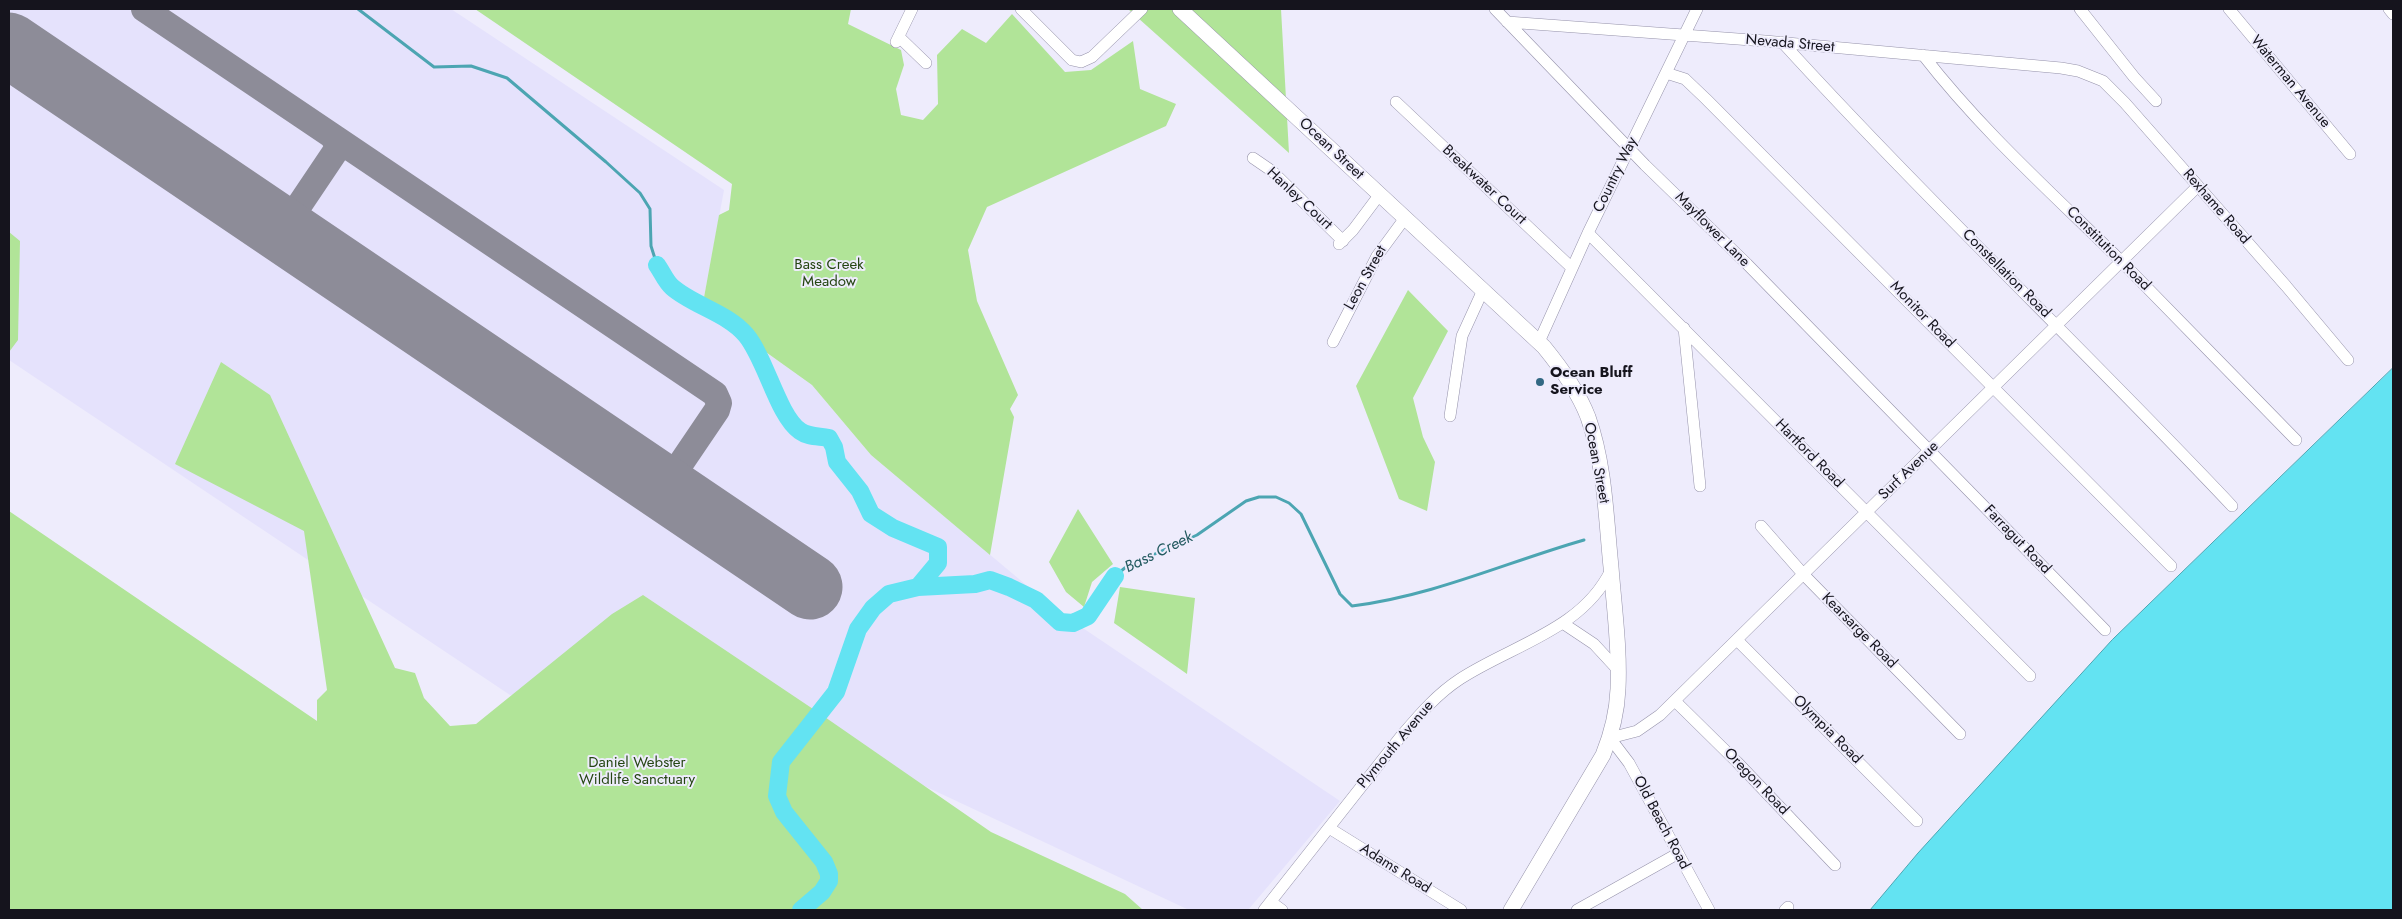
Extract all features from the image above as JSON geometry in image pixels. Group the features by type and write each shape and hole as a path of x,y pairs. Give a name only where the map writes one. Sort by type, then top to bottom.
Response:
{"main road":[{"name":"Ocean Street","path":"1180,9 1539,342 1568,378 1588,419 1601,478 1611,570 1618,670 1616,711 1610,738 1589,780 1513,910"}],"street":[{"path":"912,9 898,40 926,63"},
{"path":"1021,9 1072,60 1081,62 1092,58 1142,9"},
{"name":"Mayflower Lane","path":"1495,9 1629,148 1747,264 1929,451"},
{"name":"Country Way","path":"1539,342 1588,234 1697,9"},
{"path":"2080,9 2134,77 2156,101"},
{"name":"Waterman Avenue","path":"2229,9 2350,154"},
{"path":"2388,9 2393,14"},
{"name":"Nevada Street","path":"1507,22 1782,42 2072,70"},
{"name":"Constellation Road","path":"1782,42 1844,110 2169,438 2232,506"},
{"name":"Constitution Road","path":"1923,55 1951,91 1998,143 2121,262 2296,440"},
{"name":"Rexhame Road","path":"2072,70 2103,81 2125,103 2286,286 2348,360"},
{"name":"Monitor Road","path":"1666,72 1685,79 1885,276 1993,388 2171,566"},
{"name":"Breakwater Court","path":"1396,102 1572,268"},
{"name":"Hanley Court","path":"1253,158 1272,171 1341,242 1380,194"},
{"name":"Surf Avenue","path":"1610,738 1647,726 1675,701 2198,186"},
{"name":"Leon Street","path":"1333,342 1377,256 1406,218"},
{"name":"Hartford Road","path":"1588,234 2030,676"},
{"path":"1450,416 1462,336 1483,290"},
{"path":"1684,328 1700,486"},
{"name":"Farragut Road","path":"1929,451 2105,630"},
{"name":"Kearsarge Road","path":"1761,526 1804,575 1960,734"},
{"name":"Plymouth Avenue","path":"1268,906 1402,735 1442,692 1478,668 1564,624 1578,613 1599,591 1611,570"},
{"path":"1564,624 1594,644 1618,670"},
{"name":"Olympia Road","path":"1736,640 1916,821"},
{"name":"Oregon Road","path":"1675,701 1744,769 1835,866"},
{"name":"Old Beach Road","path":"1610,738 1629,763 1709,910"},
{"name":"Adams Road","path":"1329,828 1461,910"},
{"path":"1577,910 1677,854"},
{"path":"1268,906 1282,910"}],"shaded area":[{"path":"9,9 451,9 724,190 701,314 742,335 812,385 871,455 1056,610 1340,801 1248,910 1189,910 790,723 510,695 9,360"}],"green space":[{"name":"Bass Creek Meadow","path":"475,9 851,9 848,24 901,50 904,65 896,89 901,115 923,120 938,104 937,55 962,29 986,43 1012,14 1065,72 1091,70 1133,41 1140,89 1176,104 1166,126 987,207 968,250 977,301 1018,395 1010,409 1014,417 990,555 871,455 812,385 742,335 701,314 719,215 729,210 732,184"},
{"path":"1128,9 1281,9 1289,153"},
{"path":"9,232 20,241 18,340 9,352"},
{"path":"1408,290 1448,331 1413,398 1423,437 1435,462 1427,511 1399,499 1356,386"},
{"name":"Daniel Webster Wildlife Sanctuary","path":"221,362 270,395 395,668 415,673 424,698 450,726 476,724 612,614 643,595 819,713 991,832 1125,894 1143,910 9,910 9,511 317,721 317,700 327,690 304,531 175,464"},
{"path":"1078,509 1113,564 1092,582 1084,607 1066,592 1049,562"},
{"path":"1120,587 1195,598 1187,674 1114,623"}],"water":[{"path":"2393,368 2393,910 1870,910 1918,853 2112,640"}],"waterway":[{"path":"358,9 434,67 471,66 507,78 606,162 640,193 650,209 651,246 657,265"},
{"path":"657,265 672,287 689,299 730,321 746,335 760,358 792,424 806,434 829,438 834,447 837,462 860,491 871,514 893,528 938,547 938,563 918,587"},
{"name":"Bass Creek","path":"1115,576 1126,567 1197,535 1246,501 1259,497 1276,497 1289,503 1301,514 1340,594 1352,606 1412,595 1441,587 1584,540"},
{"name":"Bass Creek","path":"801,910 822,892 829,881 829,874 824,862 784,812 777,796 781,762 836,692 858,629 873,608 889,594 918,587 975,584 990,580 1036,600 1060,622 1073,623 1088,616 1115,576"}],"taxiway":[{"path":"144,9 715,394 719,403 717,410 675,472 662,479 648,478"},
{"path":"194,167 269,218 279,220 294,213 335,152 337,145 333,137"},
{"path":"294,213 292,227 298,238 374,290"}],"runway":[{"path":"9,45 810,587"}],"place":[{"name":"Ocean Bluff Service","path":"1540,382"}]}
